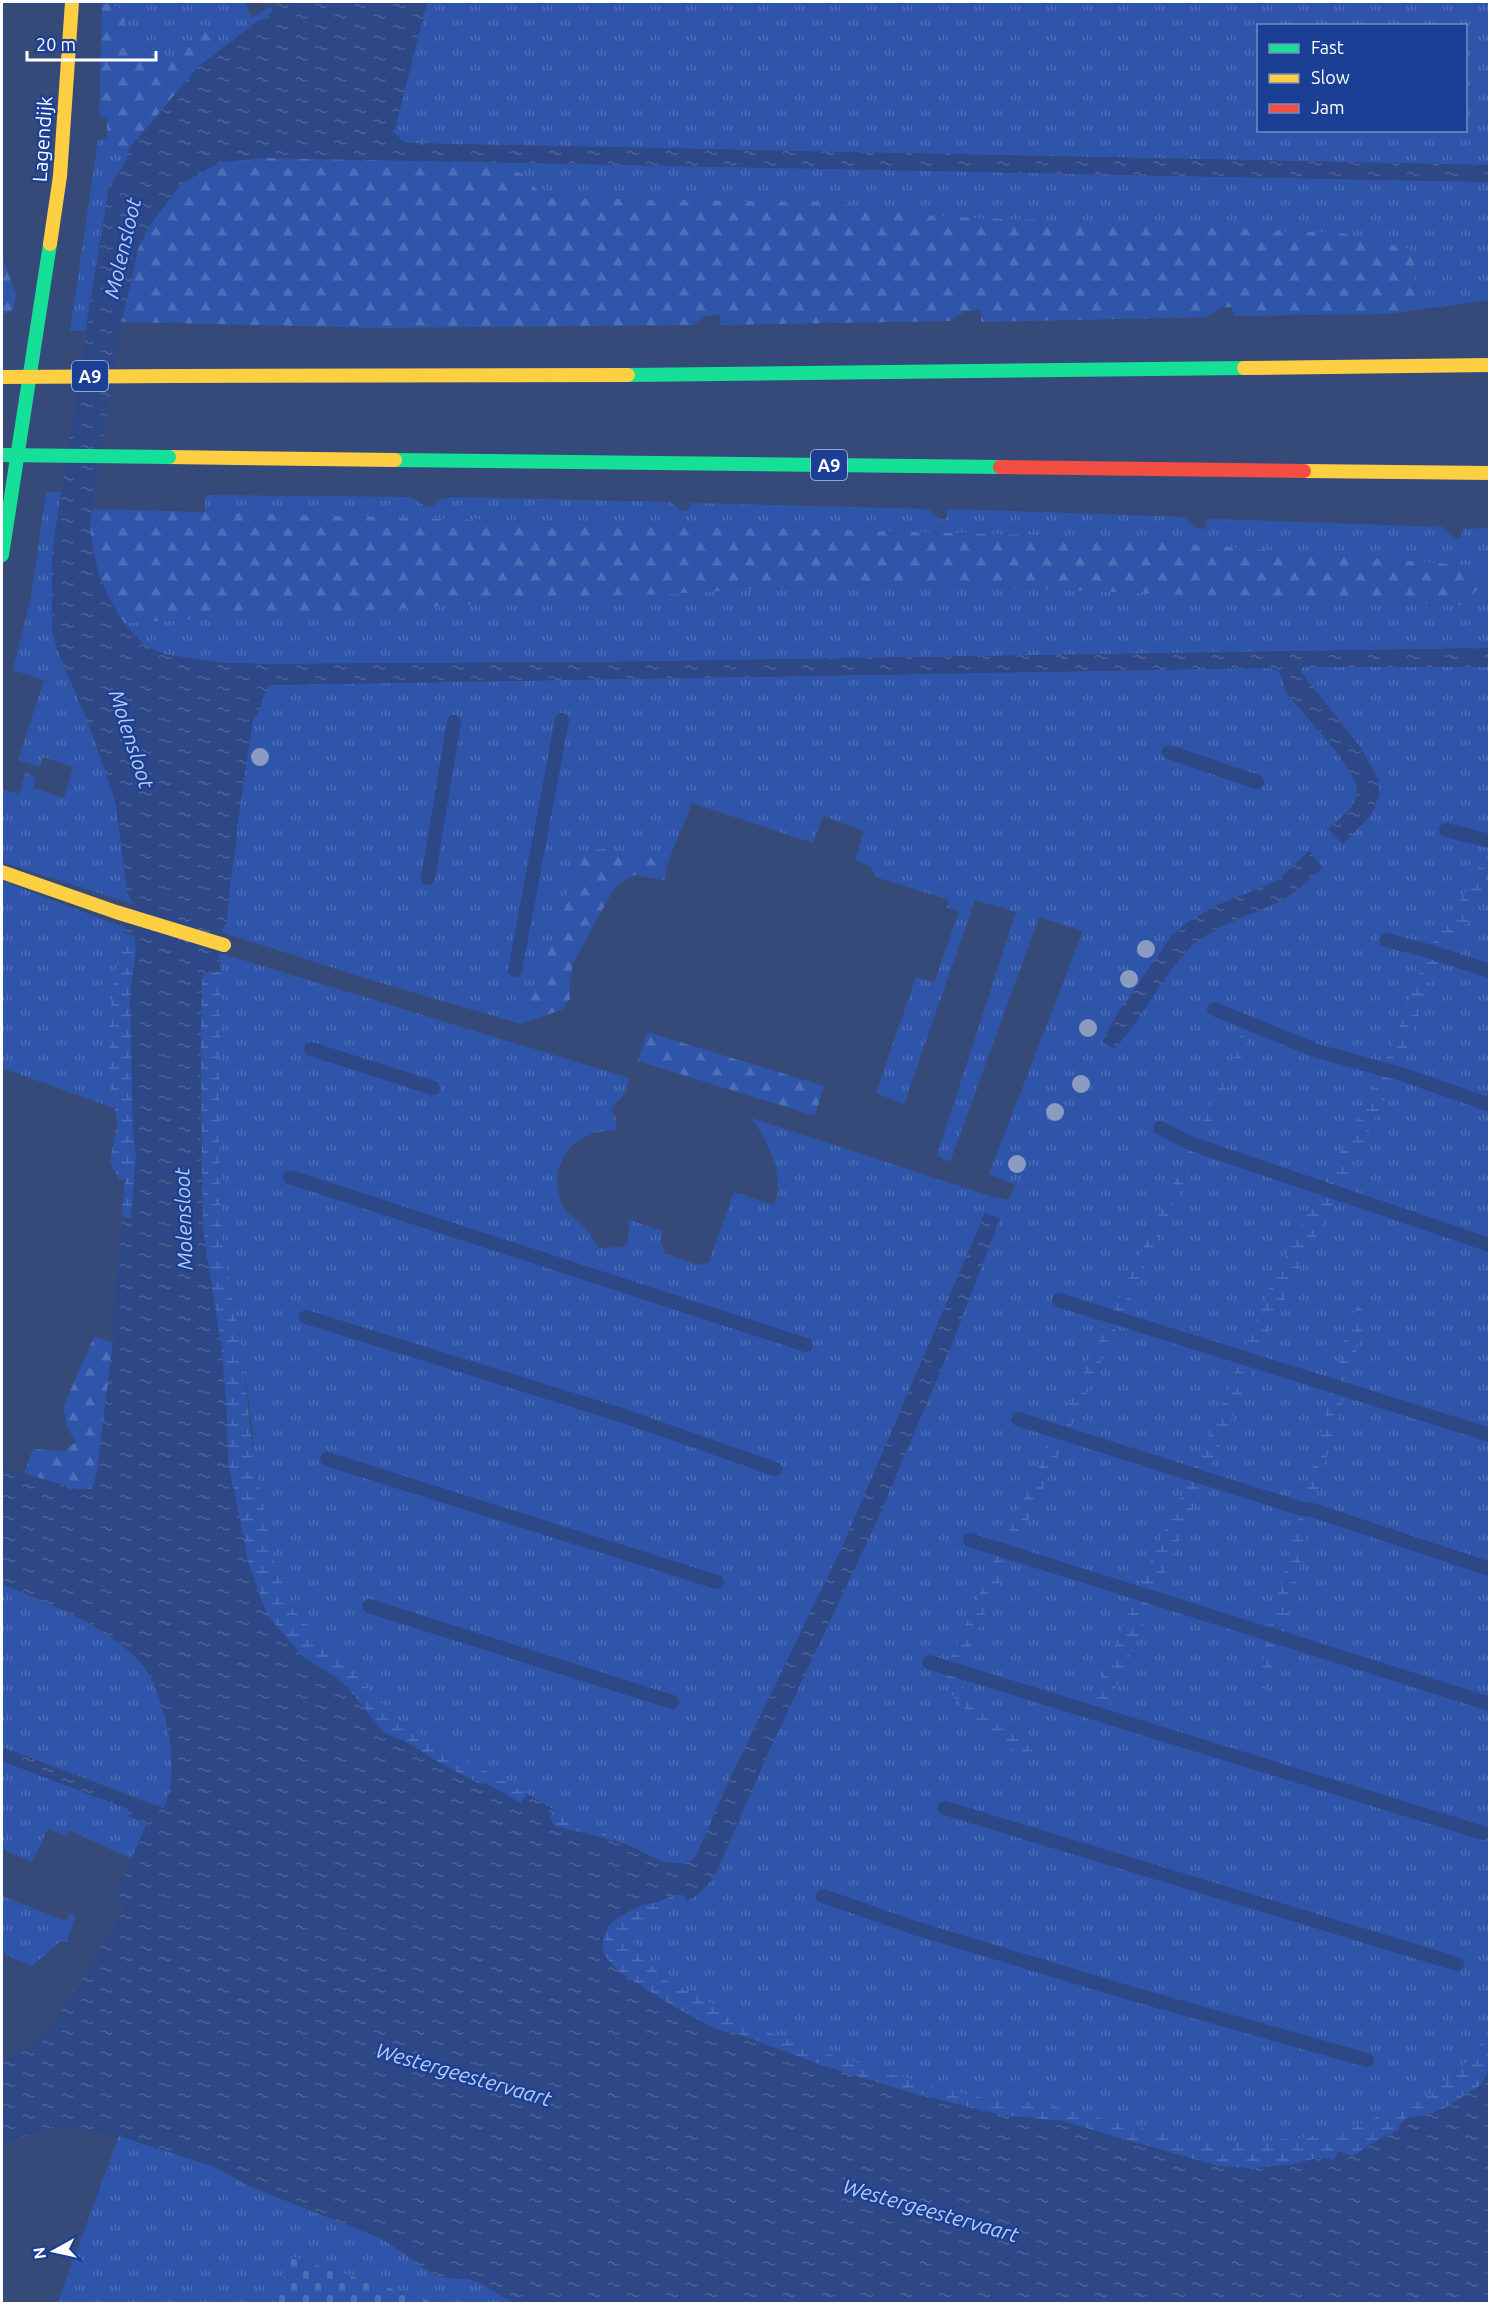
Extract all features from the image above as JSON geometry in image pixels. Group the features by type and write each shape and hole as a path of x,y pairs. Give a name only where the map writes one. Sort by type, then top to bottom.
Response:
{"main road":[{"name":"Lagendijk","path":"2,555 60,176 72,2"},
{"name":"A9","path":"2,377 836,374 1490,365"},
{"name":"A9","path":"2,455 1490,473"},
{"path":"2,872 116,912 225,945"}],"green space":[{"path":"102,2 245,2 252,18 271,6 273,10 265,20 258,21 222,50 206,28 169,60 129,45 123,9"},
{"path":"102,2 123,9 129,45 169,60 206,28 222,50 199,66 127,151 107,139 107,117 99,116"},
{"path":"427,2 1489,2 1489,165 405,143 394,133"},
{"path":"107,139 127,151 127,160 109,187 85,331 70,331 98,140"},
{"path":"264,158 495,162 524,175 545,198 822,202 936,216 1342,233 1409,249 1414,260 1417,310 1388,314 1234,316 1232,307 1220,308 1207,317 981,322 981,310 965,311 950,321 721,325 720,315 706,316 694,325 381,328 122,322 138,249 149,226 182,183 221,162"},
{"path":"495,162 1489,182 1489,300 1417,310 1414,260 936,216 822,202 545,198 524,175"},
{"path":"2,258 16,294 14,309 2,315"},
{"path":"46,492 61,492 52,554 57,649 91,730 116,804 127,892 133,904 2,862 2,789 19,794 25,773 36,776 33,788 64,798 73,767 43,757 40,767 18,760 44,680 13,670 31,597"},
{"path":"205,495 409,497 427,507 433,507 438,500 454,497 670,502 681,511 688,510 691,503 928,509 941,520 947,518 949,509 1185,517 1195,528 1205,529 1207,520 1211,519 1443,527 1453,537 1460,539 1463,529 1489,528 1489,567 1094,537 205,512"},
{"path":"93,509 1094,537 1489,567 1490,577 1462,605 873,583 124,623 97,569 91,539"},
{"path":"1490,577 1489,648 609,662 266,664 202,661 168,655 143,644 124,623 873,583 1462,605"},
{"path":"1302,667 1489,667 1490,2029 1470,2059 1434,2093 1348,2129 1300,2138 1242,2143 1195,2141 1035,2102 993,2100 938,2088 822,2052 766,2031 666,1980 644,1958 632,1941 634,1929 696,1896 712,1880 721,1863 769,1751 879,1516 956,1334 999,1218 985,1213 843,1545 728,1783 697,1854 687,1863 663,1862 553,1809 394,1719 375,1695 291,1607 277,1572 254,1462 252,1427 241,1344 222,1245 219,1129 221,972 218,955 223,954 629,1078 625,1094 612,1107 616,1118 616,1131 588,1135 577,1142 561,1162 558,1174 557,1188 561,1202 570,1215 586,1229 599,1248 624,1247 628,1243 629,1220 663,1231 660,1242 665,1253 698,1265 709,1262 734,1192 773,1205 777,1195 777,1172 774,1160 751,1118 990,1196 1009,1200 1015,1185 989,1174 1083,931 1039,917 950,1162 937,1155 1016,912 975,900 904,1104 876,1093 916,977 934,983 959,911 947,908 949,900 876,877 870,866 855,860 864,831 823,816 813,843 692,803 669,859 604,849 584,852 521,1024 371,980 221,932 236,849 237,824 253,719 258,713 269,685 1270,668 1279,671 1285,689 1339,756 1356,783 1357,794 1353,804 1328,829 1343,844 1370,816 1376,805 1337,720 1300,672","holes":["1309,852 1322,867 1286,898 1221,927 1195,942 1172,968 1148,1002 1102,1042 1117,1015 1171,937 1188,922 1218,905 1277,881"]},
{"path":"604,849 669,859 664,880 634,875 615,887 573,963 569,989 570,999 561,1010 521,1024 584,851"},
{"path":"1489,852 1489,873 1470,919 1447,946 1436,965 1398,1073 1270,1329 1104,1716 1095,1724 1088,1721 1088,1711 1136,1593 1206,1443 1271,1285 1382,1071 1428,951"},
{"path":"2,881 126,928 116,973 111,1018 110,1062 114,1108 2,1068"},
{"path":"124,933 135,936 136,950 130,994 133,1130 136,1156 131,1218 126,1218 122,1214 125,1180 119,1179 110,1162 117,1124 109,1068 110,1012 116,967"},
{"path":"204,972 221,972 219,1129 222,1245 241,1344 254,1462 277,1572 291,1607 375,1695 394,1719 527,1794 522,1804 383,1732 348,1688 334,1676 303,1657 267,1615 249,1565 228,1461 221,1346 203,1230 200,995"},
{"path":"1242,1031 1251,1031 1243,1053 959,1671 968,1695 977,1706 999,1725 1033,1748 1029,1760 983,1730 949,1691 946,1668 1000,1549 1235,1054"},
{"path":"647,1032 824,1086 815,1116 638,1061"},
{"path":"1359,1305 1366,1317 1312,1510 1286,1626 1264,1691 1260,1684 1267,1634 1308,1486 1350,1318"},
{"path":"94,1337 113,1342 103,1435 92,1489 77,1489 24,1473 33,1449 64,1451 76,1442 68,1429 63,1407"},
{"path":"2,1584 57,1607 94,1626 127,1649 141,1663 155,1688 168,1727 172,1764 171,1782 164,1808 2,1747"},
{"path":"2,1761 131,1810 129,1816 148,1823 132,1859 69,1830 66,1836 48,1829 32,1862 2,1849"},
{"path":"553,1809 626,1844 555,1826 550,1818"},
{"path":"674,1895 683,1895 688,1900 634,1929 632,1941 644,1958 666,1980 766,2031 822,2052 938,2088 993,2100 1035,2102 1195,2141 1242,2143 1300,2138 1348,2129 1434,2093 1470,2059 1489,2029 1489,2069 1482,2084 1445,2108 1424,2116 1414,2117 1398,2131 1379,2139 1353,2156 1334,2160 1317,2158 1290,2165 1250,2168 1217,2166 1062,2121 1000,2115 905,2091 821,2065 741,2035 715,2029 671,2005 619,1972 604,1956 602,1946 605,1933 613,1921 639,1906 658,1902"},
{"path":"2,1896 66,1921 69,1913 75,1916 67,1942 61,1941 32,1966 2,1953"},
{"path":"119,2136 215,2167 249,2186 380,2238 436,2275 475,2281 516,2303 436,2303 293,2257 274,2303 57,2304"},
{"path":"292,2257 436,2303 274,2303"}],"water":[{"path":"280,2 427,2 394,133 405,143 1489,165 1489,182 264,158 221,162 182,183 149,226 138,249 122,322 89,526 99,576 108,596 124,623 144,645 164,654 221,663 609,662 1489,648 1489,667 1302,667 1301,672 1361,748 1379,781 1379,796 1370,816 1343,844 1328,829 1353,805 1357,794 1356,783 1339,756 1285,689 1279,671 1270,668 269,685 258,713 253,719 235,843 227,920 219,944 221,972 205,972 202,977 200,1083 203,1230 221,1346 228,1461 249,1565 267,1615 303,1657 334,1676 348,1688 383,1732 408,1743 478,1783 487,1784 521,1803 527,1794 553,1809 550,1818 555,1826 626,1844 663,1862 681,1864 691,1862 697,1854 728,1783 843,1545 985,1213 1000,1218 956,1334 879,1516 769,1751 712,1880 696,1896 688,1900 683,1895 674,1895 658,1902 639,1906 613,1921 605,1933 602,1946 604,1955 619,1972 671,2005 715,2029 741,2035 821,2065 905,2091 1000,2115 1062,2121 1217,2166 1250,2168 1290,2165 1317,2158 1334,2160 1338,2151 1353,2156 1379,2139 1398,2131 1400,2124 1406,2118 1424,2116 1445,2108 1482,2084 1489,2069 1489,2303 516,2303 475,2281 436,2275 380,2238 249,2186 215,2167 119,2136 62,2126 2,2144 2,2062 24,2050 45,2034 58,2018 72,1991 75,1992 125,1905 114,1898 147,1823 128,1816 130,1810 2,1761 2,1747 156,1807 164,1808 170,1790 172,1772 169,1736 163,1708 151,1678 141,1663 127,1649 94,1626 57,1607 2,1584 2,1468 77,1489 92,1489 96,1478 113,1342 122,1214 126,1218 131,1218 136,1156 133,1130 130,994 136,950 135,936 124,933 133,904 127,892 116,804 91,730 57,649 52,631 52,554 109,187 127,160 127,151 199,66 258,21 265,19"},
{"path":"1309,851 1323,868 1284,899 1204,936 1182,956 1135,1024 1114,1049 1102,1042 1117,1015 1171,936 1188,922 1218,905 1277,881"}],"waterway":[{"path":"515,970 562,720"},
{"path":"428,878 454,722"},
{"path":"1169,752 1257,782"},
{"path":"1446,830 1490,841"},
{"path":"1386,940 1490,971"},
{"path":"1214,1009 1317,1051 1398,1073 1490,1105"},
{"path":"311,1049 433,1088"},
{"path":"1160,1128 1192,1144 1490,1245"},
{"path":"290,1177 806,1345"},
{"path":"1059,1300 1490,1435"},
{"path":"306,1317 624,1416 775,1469"},
{"path":"1018,1419 1302,1509 1312,1510 1490,1569"},
{"path":"327,1459 717,1582"},
{"path":"970,1540 1490,1704"},
{"path":"369,1606 672,1702"},
{"path":"929,1662 1483,1833"},
{"path":"945,1808 1457,1964"},
{"path":"823,1896 915,1928 1126,1992 1367,2060"}],"traffic: fast":[{"path":"2,555 50,244"},
{"path":"628,375 1244,368"},
{"path":"2,455 169,457"},
{"path":"395,460 1000,467"}],"traffic: slow":[{"path":"50,244 60,176 72,2"},
{"path":"1244,368 1490,365"},
{"path":"178,376 628,375"},
{"path":"2,377 178,376"},
{"path":"169,457 395,460"},
{"path":"1304,471 1490,473"},
{"path":"2,872 116,912 224,945"}],"traffic: jam":[{"path":"1000,467 1304,471"}],"water label":[{"name":"Molensloot","path":"122,248"},
{"name":"Molensloot","path":"132,739"},
{"name":"Molensloot","path":"183,1219"},
{"name":"Westergeestervaart","path":"464,2074"},
{"name":"Westergeestervaart","path":"931,2210"}]}
